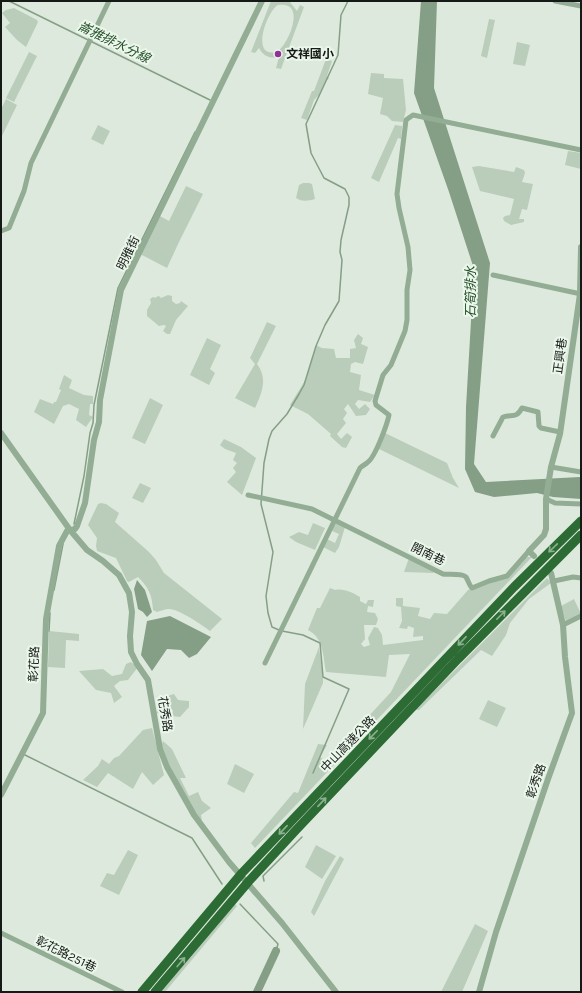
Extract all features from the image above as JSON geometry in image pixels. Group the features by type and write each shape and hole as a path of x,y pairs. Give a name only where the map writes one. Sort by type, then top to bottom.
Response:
{"highway":[{"name":"中山高速公路","path":"142,992 242,874 514,587 581,521"},
{"name":"中山高速公路","path":"155,992 249,881 301,824 463,654 581,535"}],"street":[{"path":"1,231 9,228 24,191 31,164 110,1"},
{"name":"明雅街","path":"70,530 75,529 77,526 85,503 94,440 98,426 100,400 121,290 262,1"},
{"path":"555,1 581,6"},
{"path":"265,663 360,468 369,462 388,423 389,415 376,405 375,401 383,375 391,365 405,331 407,320 407,290 410,270 408,247 399,208 398,194 406,120 414,115 581,150"},
{"name":"正興巷","path":"546,499 551,467 560,432 580,294 581,247"},
{"path":"493,275 580,294"},
{"path":"493,436 503,417 516,415 522,408 538,412 539,426 541,428 560,432"},
{"name":"花秀路","path":"1,433 70,530 87,550 119,575 129,593 132,612 130,636 131,652 148,680 160,749 166,767 194,815 228,862 282,923 336,992"},
{"path":"551,467 581,472"},
{"name":"開南巷","path":"248,495 307,507 443,574 463,576 466,578 468,585 472,588 507,576 544,535 546,531 546,499"},
{"path":"546,499 555,503 581,504"},
{"name":"彰花路","path":"1,795 43,713 46,619 59,546 70,530"},
{"path":"529,551 534,556"},
{"name":"彰秀路","path":"479,992 496,932 548,779 572,714 565,657 563,625 551,573"},
{"path":"554,581 581,578"},
{"path":"563,625 581,616"},
{"name":"彰花路251巷","path":"1,933 122,992"}],"shaded area":[{"path":"271,1 290,2 297,11 300,5 304,7 281,69 276,68 279,57 273,58 267,56 259,48 255,53 251,52","holes":["278,5 287,6 292,10 294,17 289,35 280,49 276,52 268,52 264,48 262,41 269,16"]},
{"path":"421,1 437,1 434,88 490,263 474,464 486,482 580,477 581,499 553,497 537,493 494,497 475,492 465,469 466,407 474,269 414,93"},
{"path":"14,8 37,20 38,22 26,47 5,27 10,23 2,13 6,10"},
{"path":"489,19 495,20 487,58 481,56"},
{"path":"517,42 530,45 525,66 513,64"},
{"path":"29,52 37,56 14,102 6,98"},
{"path":"326,59 332,61 327,76 329,78 324,84 319,95 314,100 307,120 301,118 312,91 314,91"},
{"path":"371,73 384,74 384,78 403,79 406,110 403,122 392,121 387,116 380,114 383,98 368,94"},
{"path":"6,99 17,105 2,136 1,109"},
{"path":"98,125 110,131 103,145 91,139"},
{"path":"395,125 402,126 401,139 398,138 379,182 371,178"},
{"path":"568,151 581,153 581,169 565,165"},
{"path":"479,166 514,172 516,167 524,170 525,173 522,182 533,184 527,210 522,209 519,219 524,219 524,222 511,225 504,221 503,218 505,216 510,215 514,199 480,191 472,167"},
{"path":"303,183 312,184 315,199 305,201 296,198 299,185"},
{"path":"186,186 203,194 167,268 140,254 158,215 169,221"},
{"path":"168,295 172,296 172,301 176,304 180,303 181,301 188,306 176,320 170,334 163,331 166,326 159,326 147,316 147,310 151,303 150,299 159,296 161,298"},
{"path":"267,322 276,326 257,364 262,375 263,386 255,408 235,398 255,364 250,358"},
{"path":"358,334 363,338 361,344 368,347 363,364 355,362 351,364 350,372 361,375 359,390 375,395 370,402 358,400 355,404 359,409 365,404 370,409 366,415 356,416 348,404 344,409 347,413 343,419 346,423 337,434 341,439 347,433 352,437 346,448 342,447 330,436 331,434 308,414 290,405 306,379 316,345 322,348 334,349 336,358 350,358 350,349 356,348 354,340"},
{"path":"207,338 221,345 210,369 215,373 209,385 190,375"},
{"path":"64,375 72,380 69,388 84,395 93,396 93,404 90,404 89,415 93,417 86,427 76,420 79,409 69,404 63,406 54,424 34,412 40,399 53,404 56,402 61,390 59,389"},
{"path":"150,398 163,405 145,444 132,438"},
{"path":"385,433 447,463 459,488 377,448"},
{"path":"224,439 241,447 256,458 242,495 227,482 236,472 233,468 237,463 233,460 236,453 225,449 220,445"},
{"path":"140,483 151,488 143,503 132,498"},
{"path":"98,504 106,504 119,513 115,522 149,552 164,573 222,619 210,631 190,618 173,610 169,609 157,612 153,610 149,592 142,581 138,577 129,582 127,581 116,558 97,551 97,538 88,525"},
{"path":"335,522 345,527 339,547 335,553 321,546 325,538 335,543 339,534 332,531"},
{"path":"313,523 325,528 315,550 296,542 289,537 299,532 308,535"},
{"path":"526,557 532,557 255,848 251,843 294,792 298,793 318,744 327,745 320,757 324,760 329,759 391,692 410,654 389,655 386,677 326,672 320,643 313,633 308,630 317,608 320,608 330,588 351,592 360,597 360,601 366,604 368,600 374,600 373,607 368,606 367,612 375,613 378,619 376,625 364,625 365,639 361,644 364,647 370,645 368,638 374,627 378,628 382,635 383,645 423,640 423,636 413,637 414,628 408,626 407,629 399,628 402,621 401,607 396,606 396,598 403,598 403,606 420,608 418,616 430,619 434,613 447,614 468,590 482,583 508,576"},
{"path":"409,558 434,572 404,572"},
{"path":"547,578 551,583 529,599 510,623 506,635 492,656 481,650 419,710 415,710"},
{"path":"137,580 145,590 152,612 147,617 138,609 134,589"},
{"path":"574,599 581,614 566,622 561,606"},
{"path":"170,616 211,637 197,654 189,658 181,650 167,649 152,671 141,655 147,621"},
{"path":"49,631 79,634 79,641 66,640 65,668 48,667"},
{"path":"319,647 323,683 303,729 305,684"},
{"path":"131,662 138,667 128,680 120,681 114,686 122,697 114,703 111,693 96,690 79,671 103,669 112,676 122,674 126,664"},
{"path":"174,694 178,700 189,701 189,707 180,717 172,716 173,710 163,708 162,713 156,713 161,708 158,699"},
{"path":"488,700 506,708 497,727 479,719"},
{"path":"152,728 164,775 153,785 142,772 133,789 108,773 97,787 83,780 98,766 102,759 109,764 114,758 119,756 143,730"},
{"path":"163,741 172,749 186,778 180,778 189,796 198,792 202,801 211,808 201,815 202,820 199,820 177,786 161,746"},
{"path":"235,764 254,774 244,793 227,784"},
{"path":"316,845 336,856 322,879 305,867"},
{"path":"128,850 138,855 119,895 100,886 107,873 114,875"},
{"path":"340,856 344,859 314,916 311,912 325,881"},
{"path":"234,903 237,906 165,992 160,992"},
{"path":"475,924 488,931 462,992 441,992"}],"waterway":[{"name":"崙雅排水分線","path":"9,1 210,100"},
{"path":"279,630 272,627 268,613 266,596 273,552 261,504 264,463 272,431 287,414 304,385 316,346 325,325 339,301 342,260 340,252 341,240 349,205 349,197 345,189 324,178 311,153 306,124 338,55 341,15 348,1"},
{"path":"74,524 93,423 94,405 118,288 195,132"},
{"path":"54,590 63,544"},
{"path":"49,631 50,613"},
{"path":"282,631 303,635 320,643 323,677 349,689 313,773"},
{"path":"23,754 192,838 222,884"},
{"path":"264,881 263,876 302,837"},
{"path":"240,904 278,944 276,951"},
{"path":"257,992 276,951"}],"place":[{"name":"文祥國小","path":"278,54"}],"water label":[{"name":"石筍排水","path":"470,292"}]}
